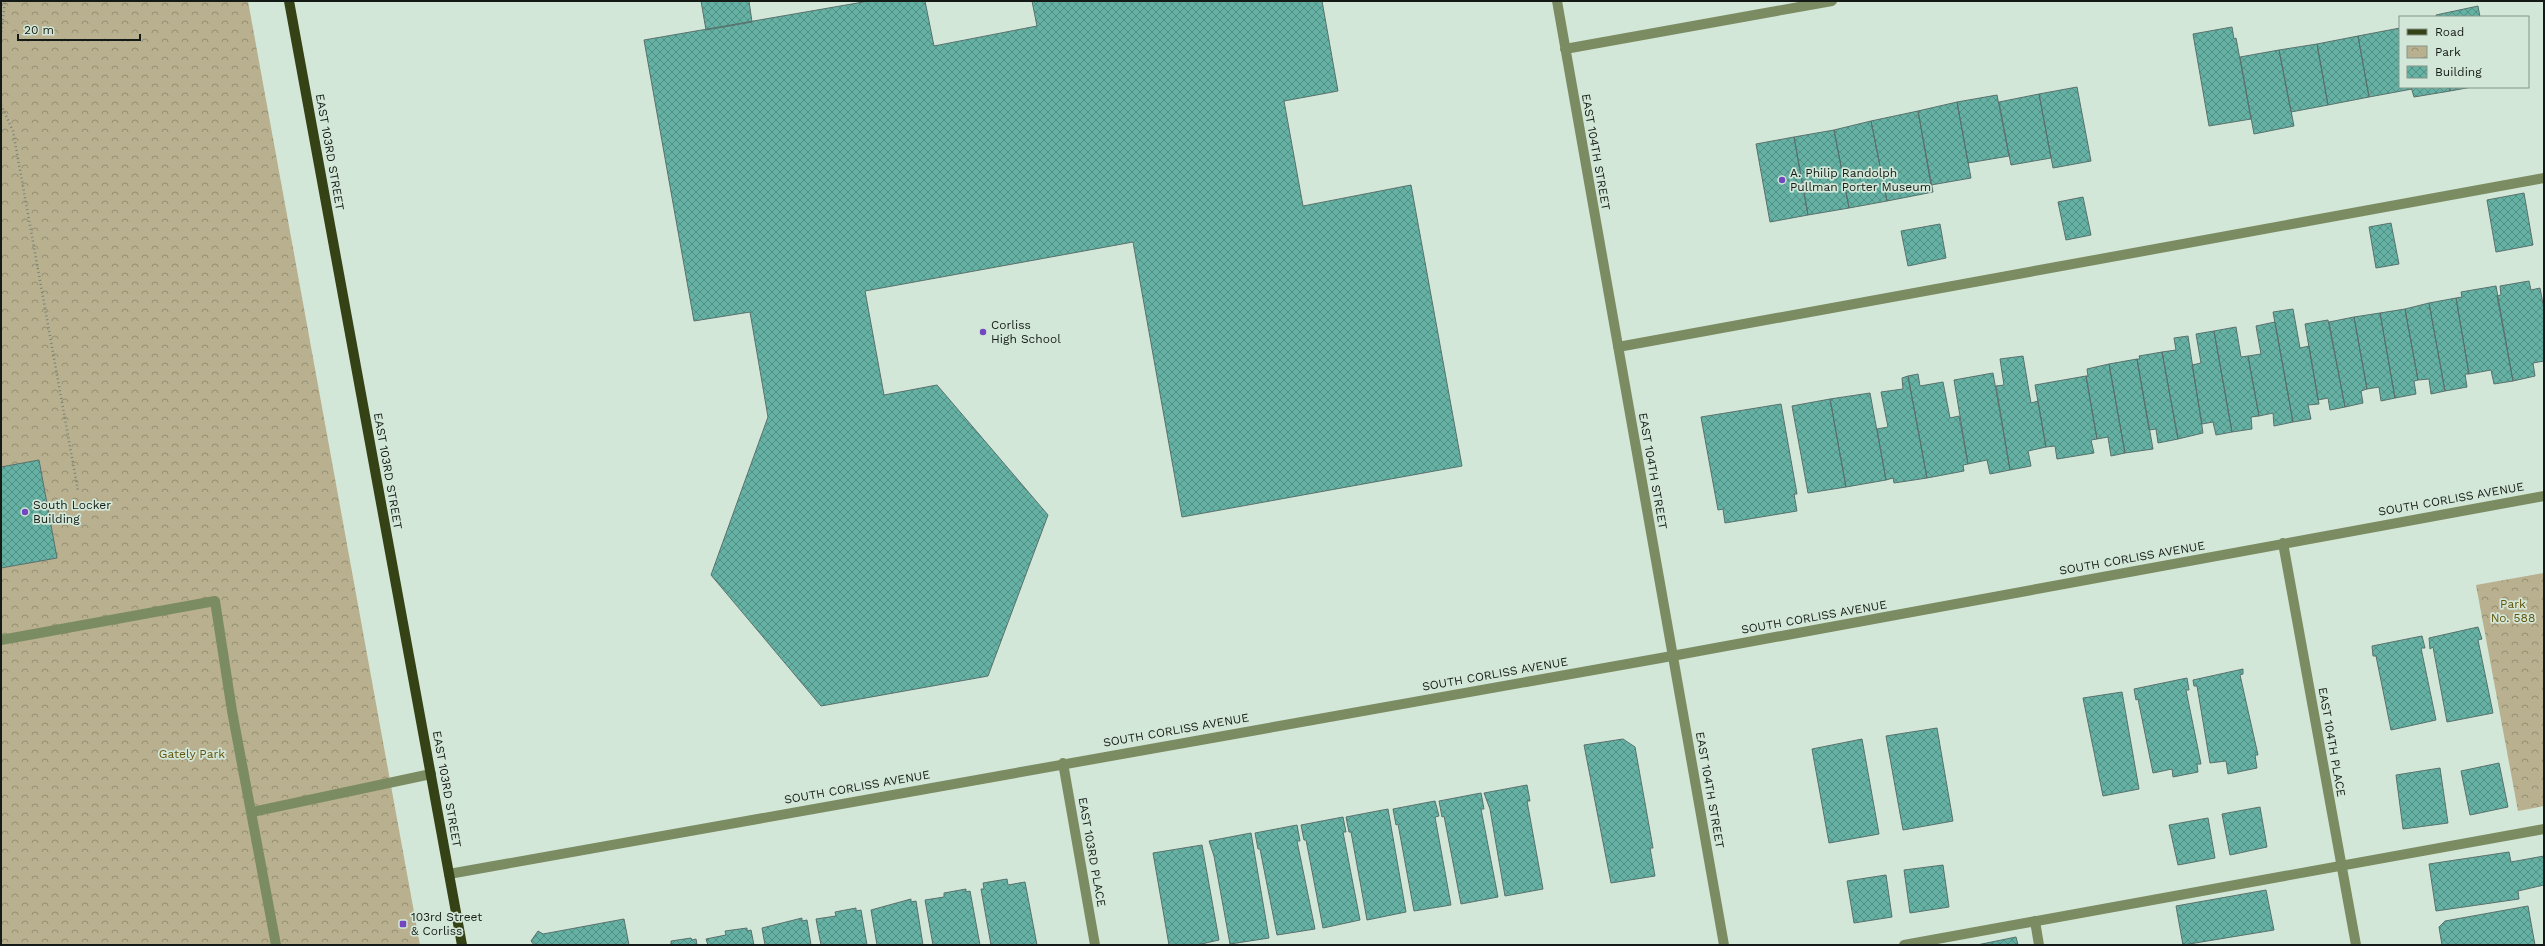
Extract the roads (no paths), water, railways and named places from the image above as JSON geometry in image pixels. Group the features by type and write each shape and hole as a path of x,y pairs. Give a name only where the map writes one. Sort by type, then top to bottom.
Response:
{"main road":[{"name":"EAST 103RD STREET","path":"289,1 462,945"}],"street":[{"name":"EAST 104TH STREET","path":"1557,1 1724,945"},
{"path":"1565,49 1832,1"},
{"path":"1618,347 2544,178"},
{"name":"SOUTH CORLISS AVENUE","path":"450,874 1063,763 1672,656 2544,496"},
{"name":"EAST 104TH PLACE","path":"2283,543 2356,945"},
{"path":"1,640 215,601 276,945"},
{"name":"EAST 103RD PLACE","path":"1063,763 1095,945"},
{"path":"252,812 431,774"},
{"path":"1904,945 2544,829"},
{"path":"2035,921 2039,945"}],"place":[{"name":"A. Philip Randolph Pullman Porter Museum","path":"1782,180"},
{"name":"Corliss High School","path":"983,332"},
{"name":"South Locker Building","path":"25,512"},
{"name":"103rd Street & Corliss","path":"403,924"}],"park label":[{"name":"Park No. 588","path":"2513,611"},
{"name":"Gately Park","path":"192,754"}]}
